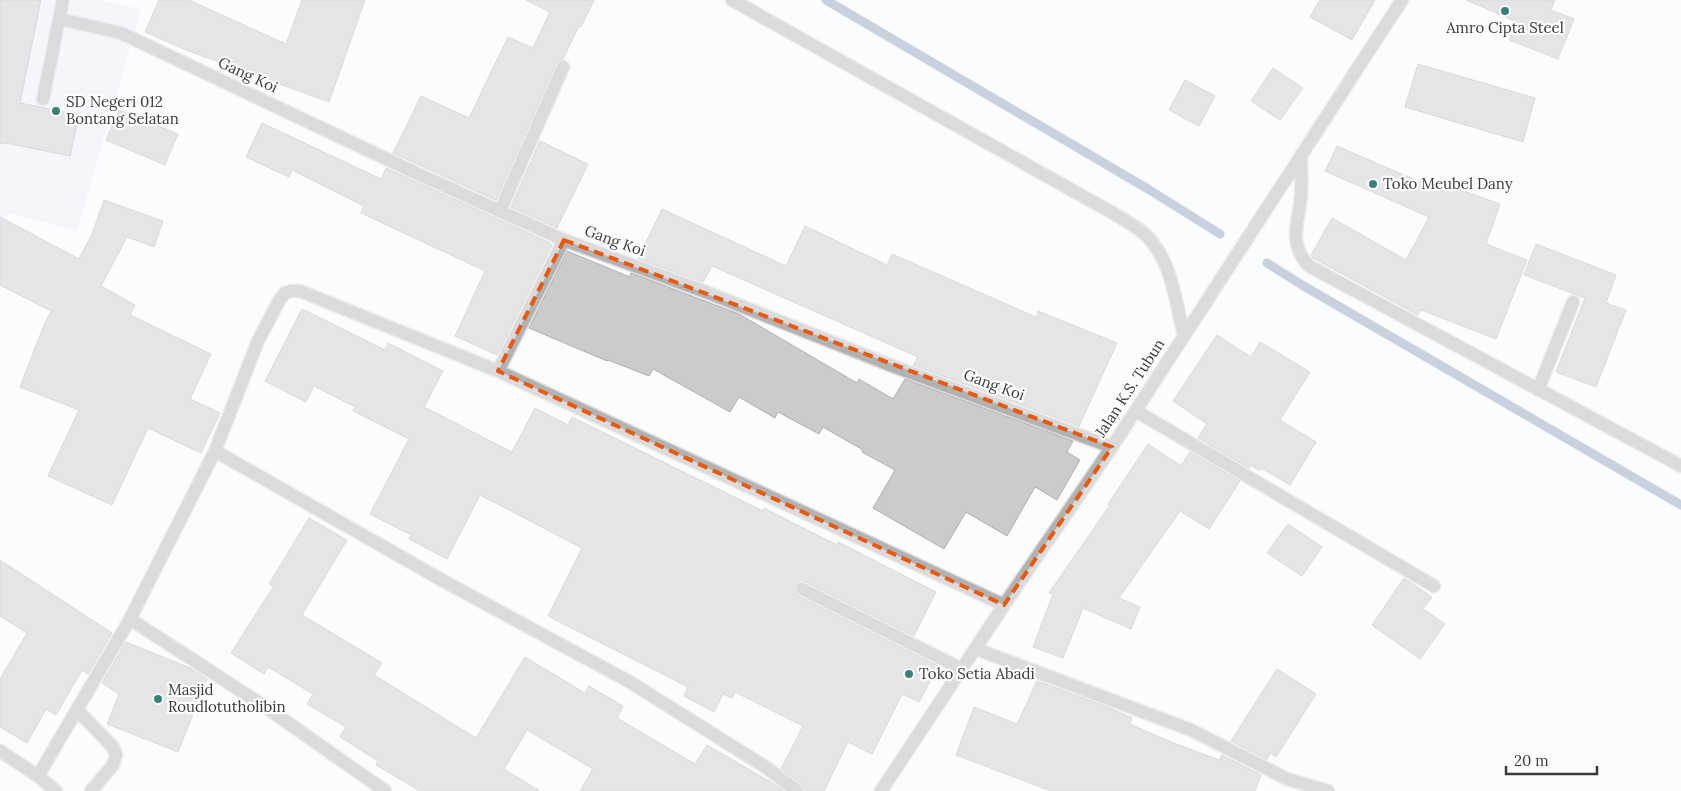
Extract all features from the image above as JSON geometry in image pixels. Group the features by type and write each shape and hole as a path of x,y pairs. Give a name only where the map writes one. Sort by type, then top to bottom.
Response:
{"street":[{"path":"43,99 63,0"},
{"path":"732,0 1102,207 1142,232 1157,249 1168,272 1184,335"},
{"name":"Jalan K.S. Tubun","path":"881,791 1004,605 1112,447 1282,182 1402,0"},
{"name":"Gang Koi","path":"59,19 121,33 564,240 706,292 890,365 1112,447"},
{"path":"500,211 563,67"},
{"path":"1301,155 1302,190 1295,238 1297,248 1309,266 1681,466"},
{"path":"498,371 564,240"},
{"path":"38,776 130,619 215,451 258,341 280,299 291,291 300,291 498,371 1004,605"},
{"path":"1538,390 1573,302"},
{"path":"1136,410 1434,586"},
{"path":"215,451 448,583 630,682 767,768 797,791"},
{"path":"802,589 962,669"},
{"path":"130,619 264,706 385,791"},
{"path":"976,649 1191,730 1287,779 1328,791"},
{"path":"77,710 113,747 116,755 113,765 91,791"},
{"path":"0,751 38,776 56,791"}],"highlighted area":[{"path":"564,240 1112,447 1004,605 498,371"}],"shaded area":[{"name":"SD Negeri 012 Bontang Selatan","path":"0,0 99,0 141,9 77,231 7,213 0,226"}],"building":[{"path":"0,0 41,0 20,103 79,115 70,156 0,143"},
{"path":"159,0 189,0 286,44 302,0 365,0 329,102 186,50 145,32"},
{"path":"526,0 594,0 563,59 559,60 556,64 496,200 393,153 421,96 469,118 508,37 533,48 550,12"},
{"path":"1320,0 1375,0 1352,40 1310,17"},
{"path":"1466,0 1555,0 1551,10 1574,19 1558,59 1509,40 1517,22"},
{"path":"1418,64 1535,98 1523,142 1405,107"},
{"path":"1273,68 1303,88 1280,120 1251,101"},
{"path":"1185,80 1215,96 1199,126 1169,110"},
{"path":"119,110 178,134 165,165 106,140"},
{"path":"262,123 381,179 386,168 550,243 552,245 497,355 455,336 485,271 361,213 364,206 292,170 289,177 246,157"},
{"path":"540,141 588,164 557,228 511,207"},
{"path":"1337,146 1436,189 1439,182 1500,204 1486,244 1527,260 1496,339 1421,310 1418,315 1313,258 1311,255 1332,218 1406,260 1429,217 1325,171"},
{"path":"104,200 163,221 154,247 127,237 101,286 135,305 130,315 211,354 190,399 220,413 201,453 148,428 112,505 48,476 79,410 20,387 51,311 0,285 0,217 79,259 92,234"},
{"path":"662,209 786,266 805,226 887,265 892,254 1036,317 1038,311 1117,343 1079,426 913,365 918,357 712,266 703,282 638,259"},
{"path":"1536,244 1616,275 1606,303 1626,310 1596,387 1556,372 1585,298 1524,275"},
{"path":"567,251 630,277 631,273 739,314 857,383 859,379 893,399 905,379 1073,441 1067,452 1080,460 1057,500 1035,487 1007,536 966,512 944,549 873,508 895,470 823,427 819,434 778,412 775,418 739,397 730,412 653,369 649,376 607,361 529,328"},
{"path":"302,309 385,350 388,343 443,371 424,407 512,452 535,408 568,425 572,417 763,511 764,508 837,545 838,542 936,592 914,636 806,582 798,582 794,589 798,596 938,666 919,702 902,694 872,754 848,742 824,791 805,791 802,785 781,769 803,726 735,692 732,698 723,694 714,712 684,696 688,687 548,616 582,548 480,495 447,559 409,539 411,535 370,514 409,439 353,411 355,407 314,386 306,402 265,381"},
{"path":"1217,335 1251,357 1260,342 1310,372 1280,420 1316,442 1290,485 1261,468 1260,471 1251,465 1249,468 1198,438 1207,424 1173,401"},
{"path":"1148,444 1181,466 1190,452 1240,481 1209,529 1180,511 1119,598 1140,607 1131,629 1083,608 1063,658 1033,647 1053,594 1049,593 1110,505 1108,504"},
{"path":"309,518 347,540 302,615 382,663 374,675 476,738 525,657 585,693 589,686 623,706 617,718 695,764 707,745 784,791 580,791 593,769 527,730 504,769 540,791 420,791 376,765 378,761 340,737 346,727 307,704 313,694 268,667 264,674 231,653 273,587 269,584"},
{"path":"1288,524 1322,547 1302,576 1267,553"},
{"path":"0,560 112,633 88,674 82,670 56,715 46,709 27,743 0,727 0,679 27,633 0,616"},
{"path":"1404,578 1432,597 1423,609 1445,624 1420,659 1372,625"},
{"name":"Masjid Roudlotutholibin","path":"126,642 190,668 207,679 178,752 107,724 119,694 102,683"},
{"path":"1277,669 1316,694 1276,757 1270,753 1267,760 1231,741"},
{"path":"1037,681 1132,718 1130,724 1171,742 1219,760 1222,755 1261,775 1255,791 1051,791 956,755 974,707 1017,724"}],"waterway":[{"path":"826,0 1148,189 1220,234"},
{"path":"1267,263 1681,505"}],"place":[{"name":"Amro Cipta Steel","path":"1505,11"},
{"name":"SD Negeri 012 Bontang Selatan","path":"56,111"},
{"name":"Toko Meubel Dany","path":"1373,184"},
{"name":"Toko Setia Abadi","path":"909,674"},
{"name":"Masjid Roudlotutholibin","path":"158,699"}]}
